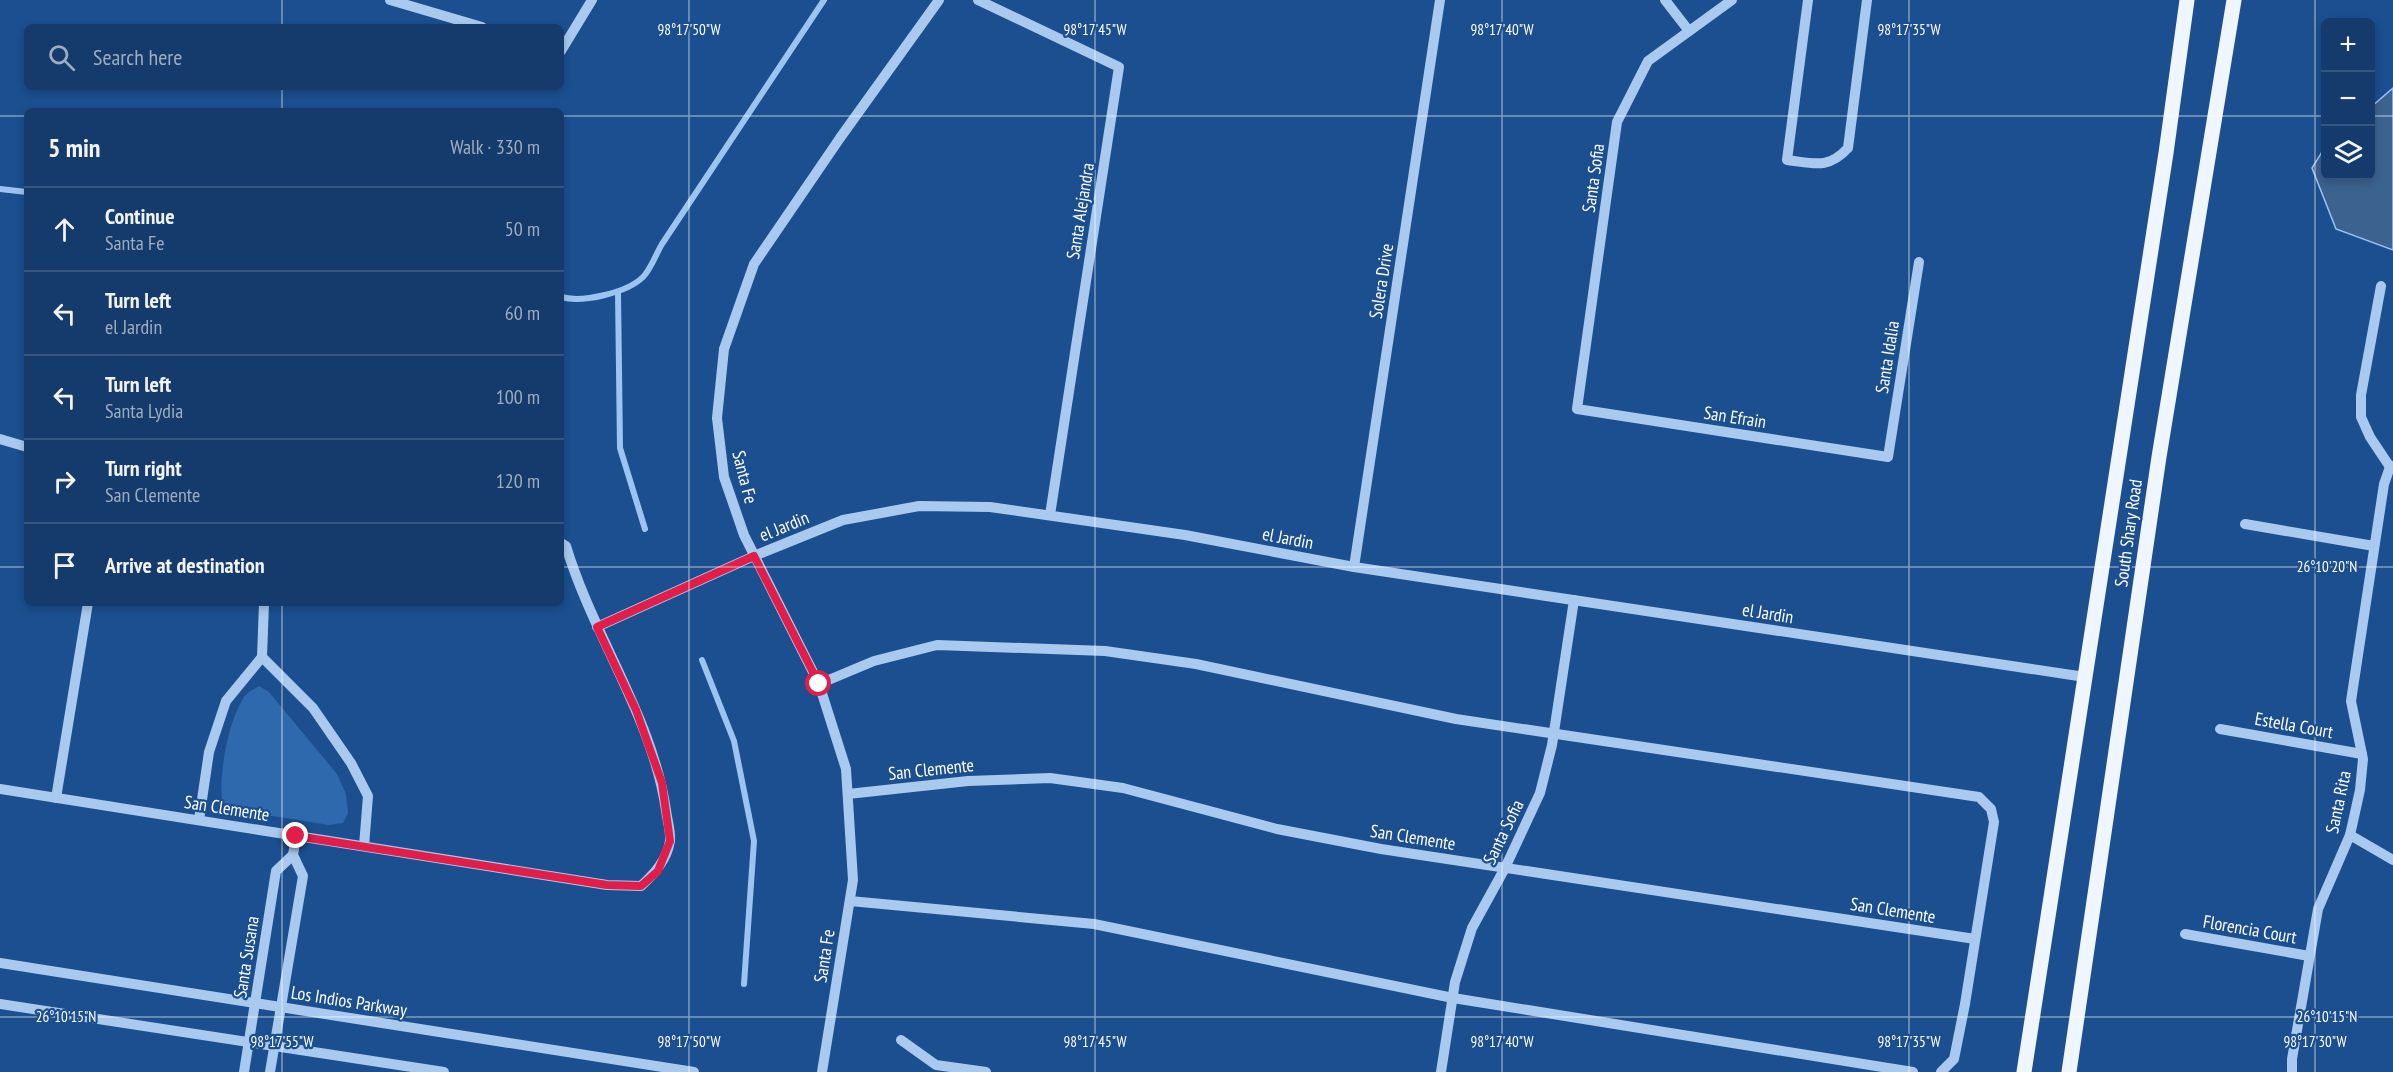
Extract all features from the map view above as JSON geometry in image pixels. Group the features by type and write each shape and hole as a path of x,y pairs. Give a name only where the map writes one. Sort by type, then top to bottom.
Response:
{"main road":[{"name":"South Shary Road","path":"2024,1072 2166,153 2187,0"},
{"name":"South Shary Road","path":"2069,1072 2159,457 2234,0"}],"street":[{"path":"390,0 472,24"},
{"path":"564,46 591,0"},
{"name":"Santa Fe","path":"822,1072 853,880 846,769 819,684 744,535 724,477 717,418 724,349 754,264 840,138 939,0"},
{"name":"Santa Alejandra","path":"978,0 1119,68 1050,515"},
{"name":"Solera Drive","path":"1354,567 1440,0"},
{"path":"1665,0 1689,31"},
{"name":"Santa Sofia","path":"1577,409 1617,122 1648,61 1732,0"},
{"path":"1808,0 1787,160 1826,164 1839,158 1848,148 1867,0"},
{"name":"Santa Idalia","path":"1888,457 1919,262"},
{"path":"2381,286 2361,395 2361,417 2370,437 2391,467"},
{"name":"San Efrain","path":"1577,409 1888,457"},
{"path":"0,439 24,446"},
{"name":"Santa Rita","path":"2292,1072 2292,1059 2318,909 2350,835 2360,790 2362,754 2351,701 2384,484 2391,467"},
{"name":"el Jardin","path":"597,627 754,556 843,520 919,506 990,507 1185,535 1354,567 2085,677"},
{"path":"2245,524 2374,546"},
{"path":"564,545 577,584 597,627"},
{"name":"Santa Sofia","path":"1441,1072 1455,982 1472,928 1505,868 1540,794 1554,735 1574,600"},
{"path":"56,798 88,606"},
{"path":"199,820 209,752 225,701 262,657 264,606"},
{"name":"San Clemente","path":"0,789 607,885 641,886 658,871 670,841 662,783 636,710 597,627"},
{"path":"819,684 874,661 937,645 1105,651 1196,664 1456,719 1979,797 1991,809 1994,822 1954,1059 1941,1072"},
{"path":"262,657 313,708 351,763 368,796 364,846"},
{"name":"Estella Court","path":"2220,729 2362,754"},
{"name":"San Clemente","path":"848,794 968,780 1050,778 1123,788 1277,829 1369,847 1975,939"},
{"path":"2350,835 2393,860"},
{"name":"Santa Susana","path":"270,1072 303,876 293,855 296,836"},
{"name":"Santa Susana","path":"244,1072 276,871 293,855"},
{"path":"850,901 1094,924 1453,998 1913,1072"},
{"name":"Florencia Court","path":"2185,934 2310,956"},
{"name":"Los Indios Parkway","path":"0,963 694,1072"},
{"path":"0,1004 444,1072"},
{"path":"902,1040 936,1065 986,1072"}],"shaded area":[{"path":"2393,88 2393,250 2336,229 2312,168 2321,153 2321,180 2375,180 2375,104"},
{"path":"259,686 269,692 337,774 346,794 348,813 343,823 329,825 230,809 222,801 223,762 233,720 245,695"}],"waterway":[{"path":"564,298 592,298 616,292 636,283 643,277 662,244 824,0"},
{"path":"0,189 24,192"},
{"path":"618,292 620,448 645,529"},
{"path":"702,660 734,741 754,841 744,984"}],"route":[{"path":"296,836 607,885 641,886 658,871 670,841 662,783 636,710 597,627 754,556 819,684"}]}
